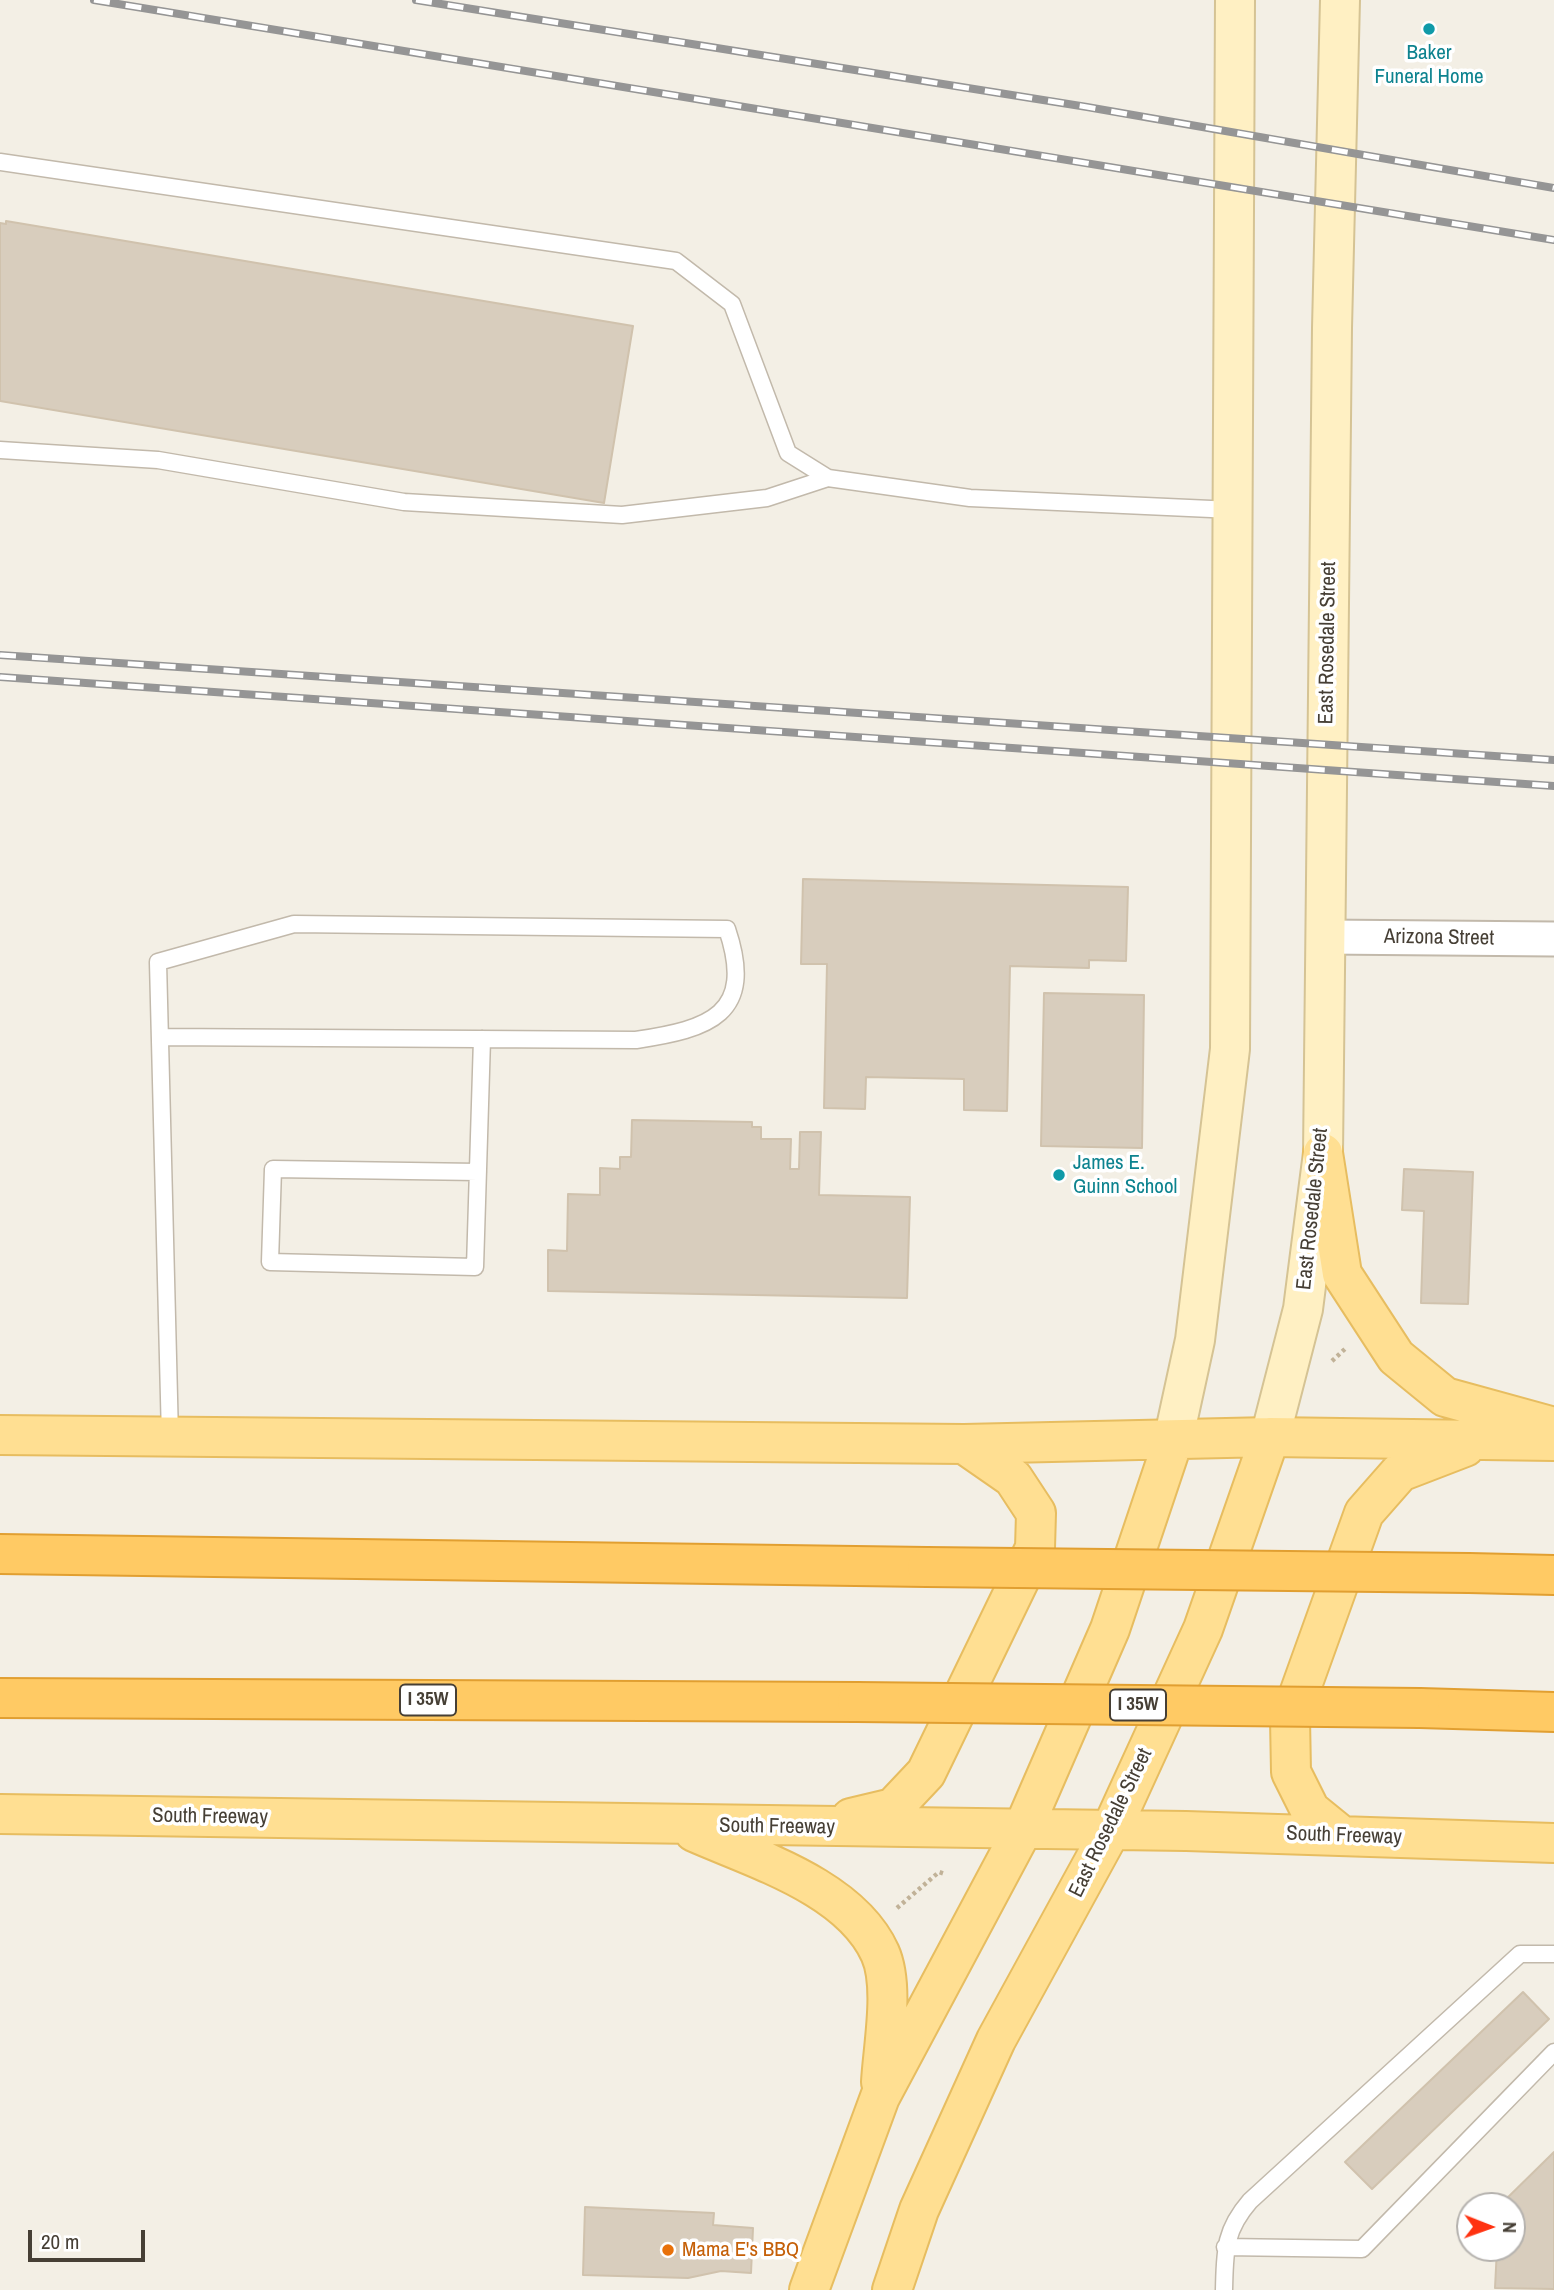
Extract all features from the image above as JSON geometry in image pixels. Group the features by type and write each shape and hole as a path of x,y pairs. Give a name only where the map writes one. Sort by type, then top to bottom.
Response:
{"highway":[{"path":"0,1555 1554,1575"},
{"name":"I 35W","path":"0,1698 857,1702 1554,1712"}],"main road":[{"path":"809,2290 880,2097 1023,1829 1110,1629 1173,1441 1195,1340 1229,1081 1235,0"},
{"name":"East Rosedale Street","path":"892,2290 919,2210 996,2040 1111,1830 1203,1629 1270,1437 1303,1309 1323,1153 1340,0"},
{"path":"1323,1153 1342,1274 1396,1357 1445,1397 1554,1427"},
{"path":"0,1435 964,1444 1270,1437 1554,1441"},
{"path":"1342,1836 1310,1810 1291,1772 1290,1719 1364,1513 1400,1472 1483,1440"},
{"path":"811,1827 893,1808 926,1773 1035,1548 1036,1513 1013,1478 964,1444"},
{"name":"South Freeway","path":"0,1814 679,1826 1111,1830 1554,1843"},
{"path":"679,1826 815,1885 859,1923 880,1953 886,1982 880,2097"}],"street":[{"name":"Arizona Street","path":"1325,937 1554,939"}],"lane":[{"path":"0,162 676,261 732,304 788,453 828,478 970,498 1233,510"},
{"path":"0,450 158,460 404,502 622,514 767,498 828,478"},
{"path":"160,1037 636,1040 687,1032 721,1015 736,984 737,957 727,929 293,924 158,962 170,1437"},
{"path":"478,1172 273,1169 270,1262 475,1267 478,1172 482,1039"},
{"path":"1224,2290 1225,2247 1233,2220 1250,2201 1520,1954 1554,1954"},
{"path":"1225,2247 1362,2249 1554,2052"}],"path":[{"path":"1322,1364 1330,1363 1355,1341"},
{"path":"889,1916 940,1872"}],"building":[{"path":"6,221 633,326 604,503 0,401 0,223 6,224"},
{"path":"803,879 1128,887 1126,961 1089,960 1089,968 1010,966 1007,1111 964,1110 964,1079 866,1077 865,1109 824,1108 827,964 801,964"},
{"path":"1044,993 1144,995 1142,1148 1041,1146"},
{"path":"632,1120 752,1122 752,1127 761,1127 761,1139 791,1139 790,1169 799,1169 800,1132 821,1132 819,1195 910,1197 907,1298 548,1291 548,1250 567,1251 568,1194 600,1195 600,1168 620,1169 620,1157 631,1157"},
{"path":"1404,1169 1473,1172 1468,1304 1421,1303 1424,1211 1402,1210"},
{"path":"1523,1992 1549,2019 1372,2189 1345,2162"},
{"path":"1554,2152 1554,2289 1495,2288 1496,2262 1526,2262 1526,2192 1513,2192"},
{"name":"Mama E's BBQ","path":"585,2207 714,2213 713,2225 753,2228 751,2273 721,2271 688,2278 583,2275"}],"railway":[{"path":"94,0 1554,240"},
{"path":"416,0 1087,107 1554,188"},
{"path":"0,655 1554,760"},
{"path":"0,677 1554,786"}],"place":[{"name":"Baker Funeral Home","path":"1429,29"},
{"name":"James E. Guinn School","path":"1059,1175"},
{"name":"Mama E's BBQ","path":"668,2250"}]}
